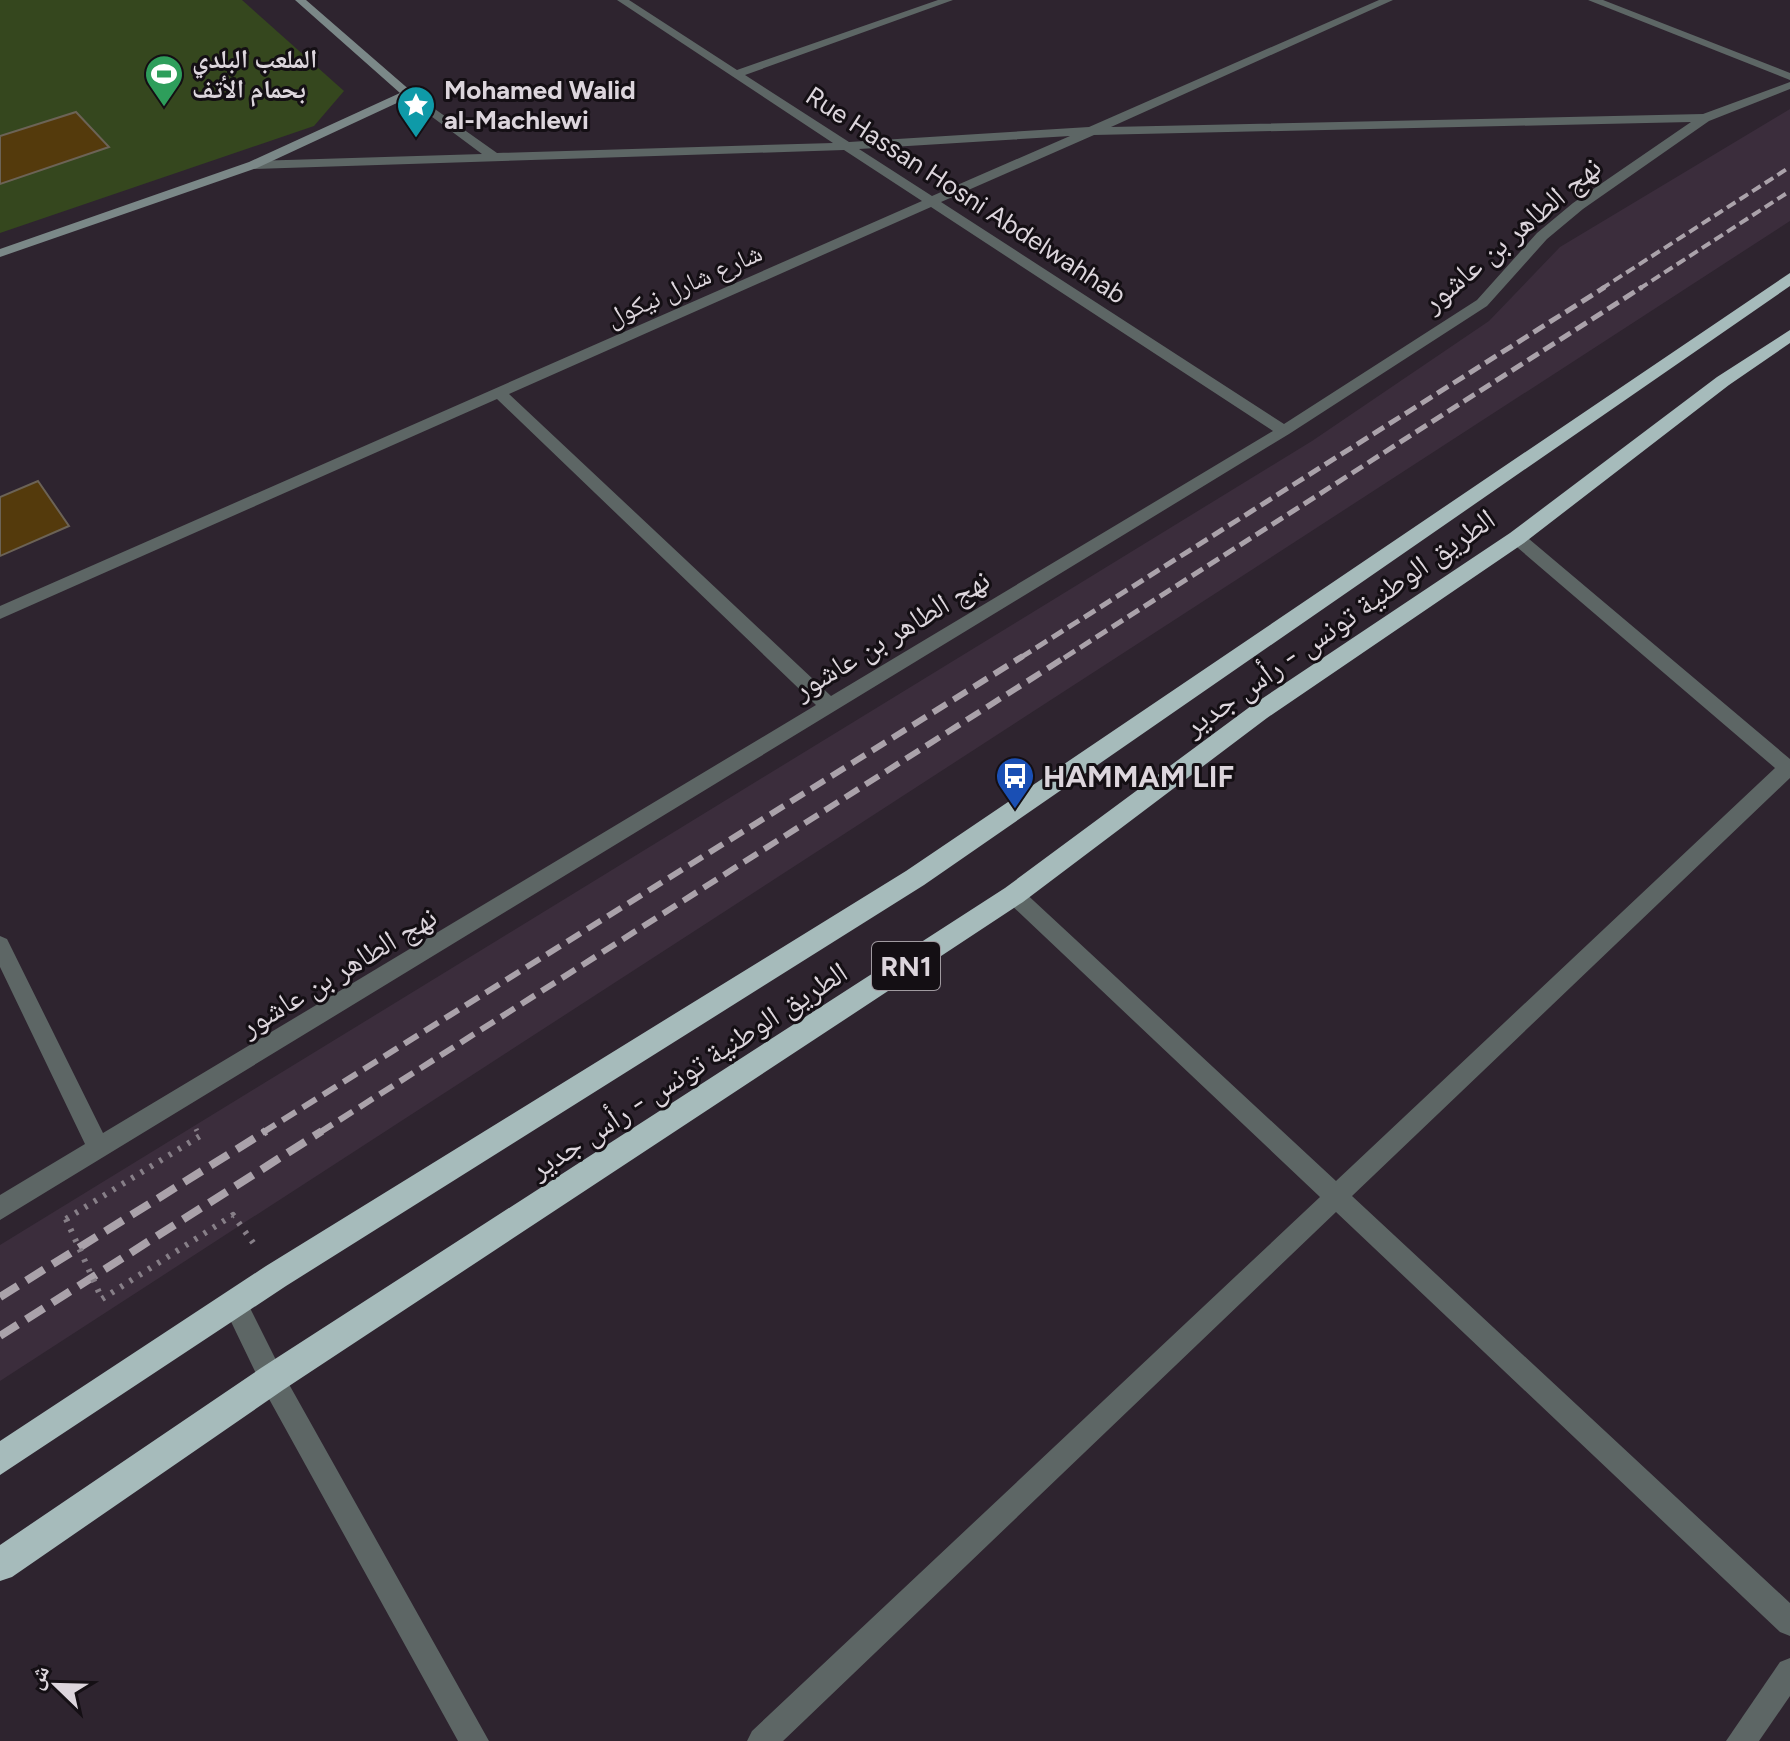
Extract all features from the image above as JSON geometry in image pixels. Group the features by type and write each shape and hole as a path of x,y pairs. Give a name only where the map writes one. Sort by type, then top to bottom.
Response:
{"highway":[{"name":"الطريق الوطنية تونس - رأس جدير","path":"0,1459 234,1303 915,878 1790,278"},
{"name":"الطريق الوطنية تونس - رأس جدير","path":"0,1565 272,1379 1014,895 1259,712 1517,538 1723,381 1790,335"}],"street":[{"path":"300,0 408,94 495,158"},
{"name":"Rue Hassan Hosni Abdelwahhab","path":"622,0 1284,431"},
{"path":"736,74 948,0"},
{"name":"شارع شارل نيكول","path":"0,613 1388,0"},
{"path":"1593,0 1790,77"},
{"name":"نهج الطاهر بن عاشور","path":"0,1208 1284,431 1482,303 1542,236 1578,206 1705,118 1790,85"},
{"path":"0,253 253,165 408,94"},
{"path":"253,165 846,146 1090,131 1705,118"},
{"path":"499,393 828,705"},
{"path":"762,1741 1789,769 1517,538"},
{"path":"1014,895 1338,1195 1790,1622"},
{"path":"0,945 99,1149"},
{"path":"234,1303 272,1379 474,1741"},
{"path":"1741,1741 1790,1672"}],"path":[{"path":"200,1136 66,1219 102,1299 233,1215"}],"shaded area":[{"path":"1790,109 1790,221 0,1381 0,1245 1312,441 1489,321 1560,247"}],"green space":[{"name":"الملعب البلدي بحمام الأتف","path":"0,0 242,0 344,91 314,126 0,233"}],"building":[{"path":"76,112 109,147 0,184 0,136"},
{"path":"38,481 69,526 0,556 0,497"}],"railway":[{"path":"1601,289 1790,167"},
{"path":"1639,289 1790,191"},
{"path":"1020,658 1605,287"},
{"path":"1064,658 1642,287"},
{"path":"262,1133 1023,656"},
{"path":"319,1133 1067,656"},
{"path":"0,1297 266,1131"},
{"path":"0,1336 322,1131"}],"place":[{"name":"الملعب البلدي بحمام الأتف","path":"164,108"},
{"name":"Mohamed Walid al-Machlewi","path":"416,139"},
{"name":"HAMMAM LIF","path":"1015,810"}]}
